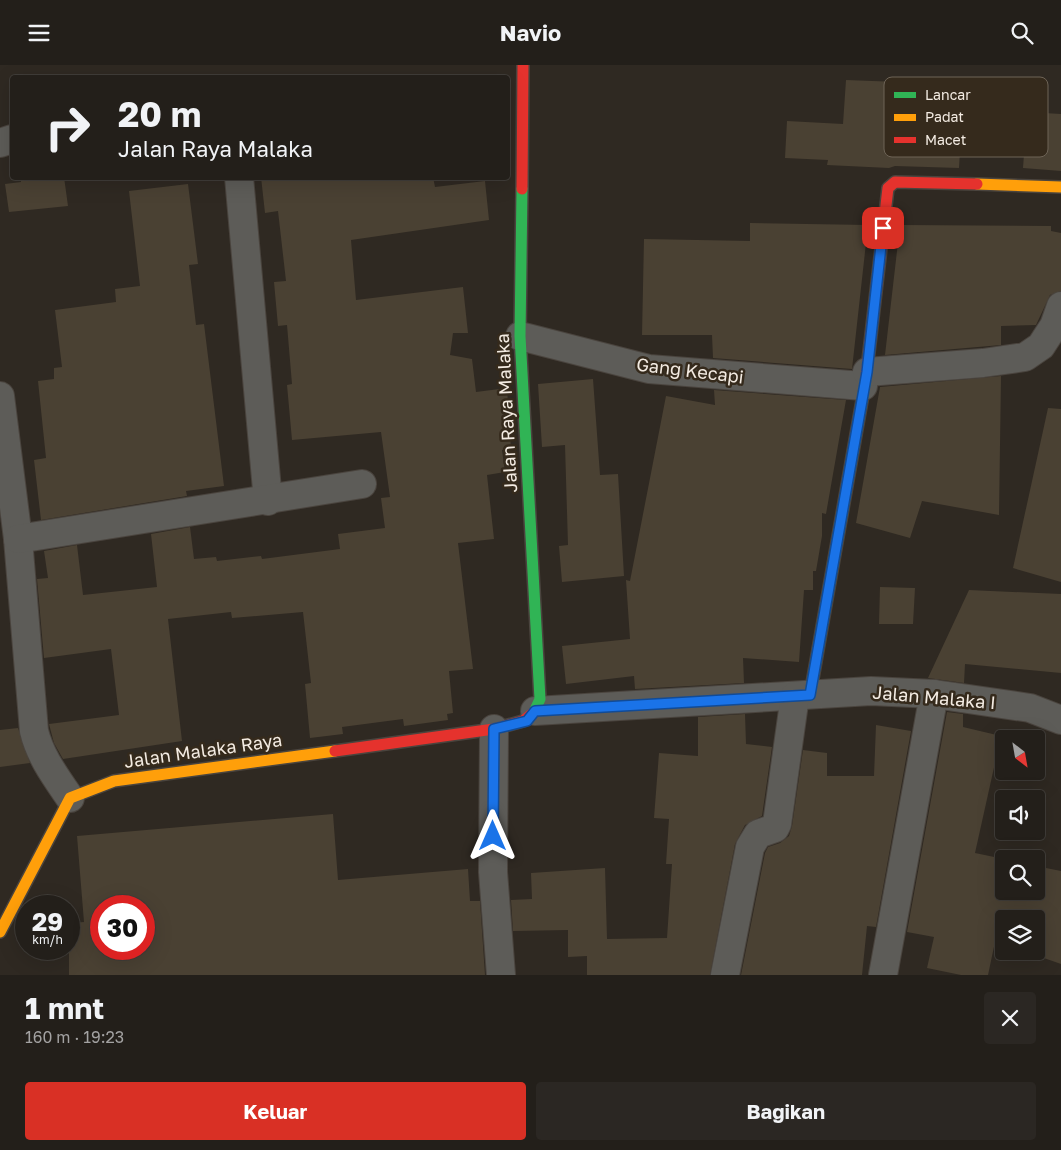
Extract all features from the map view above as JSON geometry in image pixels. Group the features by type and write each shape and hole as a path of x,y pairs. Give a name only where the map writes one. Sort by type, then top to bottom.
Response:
{"street":[{"name":"Jalan Raya Malaka","path":"522,65 520,336 540,699 535,711"},
{"path":"239,180 268,501"},
{"path":"725,975 750,847 758,834 774,828 776,824 803,695 865,379 887,193 891,184 895,182 1061,187"},
{"name":"Gang Kecapi","path":"520,336 649,369 865,379 1026,357 1041,346 1054,326 1061,306"},
{"path":"0,396 11,523 34,731 38,746 45,760 70,798 0,932"},
{"path":"11,523 268,501 362,484"},
{"name":"Jalan Malaka I","path":"535,711 870,691 934,694 1030,708 1061,720"},
{"path":"883,975 934,694"},
{"path":"501,975 493,872 494,729 527,721 535,711"},
{"name":"Jalan Malaka Raya","path":"70,798 114,781 494,729"}],"building":[{"path":"846,80 884,81 884,157 960,157 959,168 895,166 889,168 827,165 828,160 785,158 787,121 843,124"},
{"path":"1048,113 1061,114 1061,171 1023,168 1024,157 1048,157"},
{"path":"21,180 64,180 68,206 9,212 5,184 21,182"},
{"path":"261,180 434,180 435,187 485,181 489,220 351,240 356,300 463,287 468,333 453,333 450,355 472,359 476,392 507,388 511,449 502,450 505,472 487,475 494,539 458,543 473,669 449,671 453,713 447,714 448,720 404,726 403,719 342,727 343,734 310,738 305,684 311,683 303,612 232,618 231,612 168,619 182,741 63,759 54,743 49,724 119,715 111,649 44,658 37,579 48,578 44,551 77,545 83,595 157,587 151,534 190,527 194,559 216,557 217,561 261,556 262,559 340,549 338,534 385,528 381,498 390,497 381,432 292,440 287,385 292,384 287,325 278,326 274,282 286,281 278,211 265,213"},
{"path":"188,184 198,264 189,265 196,325 204,324 224,486 186,491 187,496 41,520 34,460 46,458 38,381 54,379 54,368 62,367 55,310 116,302 115,289 140,286 129,191"},
{"path":"750,223 868,225 852,369 713,358 712,335 642,335 644,239 750,241"},
{"path":"900,225 1051,226 1051,231 1061,233 1061,291 1050,295 1036,325 1001,326 1001,345 885,355"},
{"path":"1001,376 999,515 922,501 910,538 856,523 880,387"},
{"path":"593,379 600,475 618,474 624,576 562,582 559,546 568,545 565,445 542,447 538,384"},
{"path":"714,390 846,400 826,514 822,513 822,536 816,571 813,571 813,590 804,590 799,662 743,658 744,683 635,689 634,676 566,684 562,646 630,639 626,580 630,581 666,396 715,405"},
{"path":"1048,408 1061,409 1061,582 1013,568"},
{"path":"880,587 915,588 913,624 879,624"},
{"path":"969,590 1061,594 1061,673 965,664 964,683 928,678"},
{"path":"947,712 963,714 963,727 995,735 995,763 975,853 995,857 995,900 1045,900 1045,868 1061,871 1061,964 1045,958 1045,910 995,910 995,942 988,975 961,975 927,968 934,937 907,932"},
{"path":"745,714 746,744 772,747 762,816 745,825 735,844 710,975 587,975 587,956 568,957 568,930 513,931 511,900 532,899 531,873 605,868 607,939 667,938 672,864 666,864 669,819 654,818 659,753 698,756 698,717"},
{"path":"876,725 911,731 876,927 867,926 862,975 741,975 765,853 768,847 780,843 789,836 792,826 803,750 827,753 827,776 874,776"},
{"path":"18,728 30,763 0,767 0,730"},
{"path":"333,814 338,880 468,869 470,901 480,901 485,975 69,975 69,960 80,960 80,922 84,922 77,836"}],"traffic: fast":[{"path":"522,189 520,336 540,699 534,712"},
{"path":"810,695 866,378"}],"traffic: slow":[{"path":"977,184 1061,187"},
{"path":"0,932 70,798 114,781 335,751"}],"traffic: jam":[{"path":"522,189 523,65"},
{"path":"866,378 888,188 895,182 977,184"},
{"path":"335,751 494,729 523,721 534,712"}],"route":[{"path":"493,836 494,729 527,721 535,711 810,695 863,386 867,372 883,228"}]}
